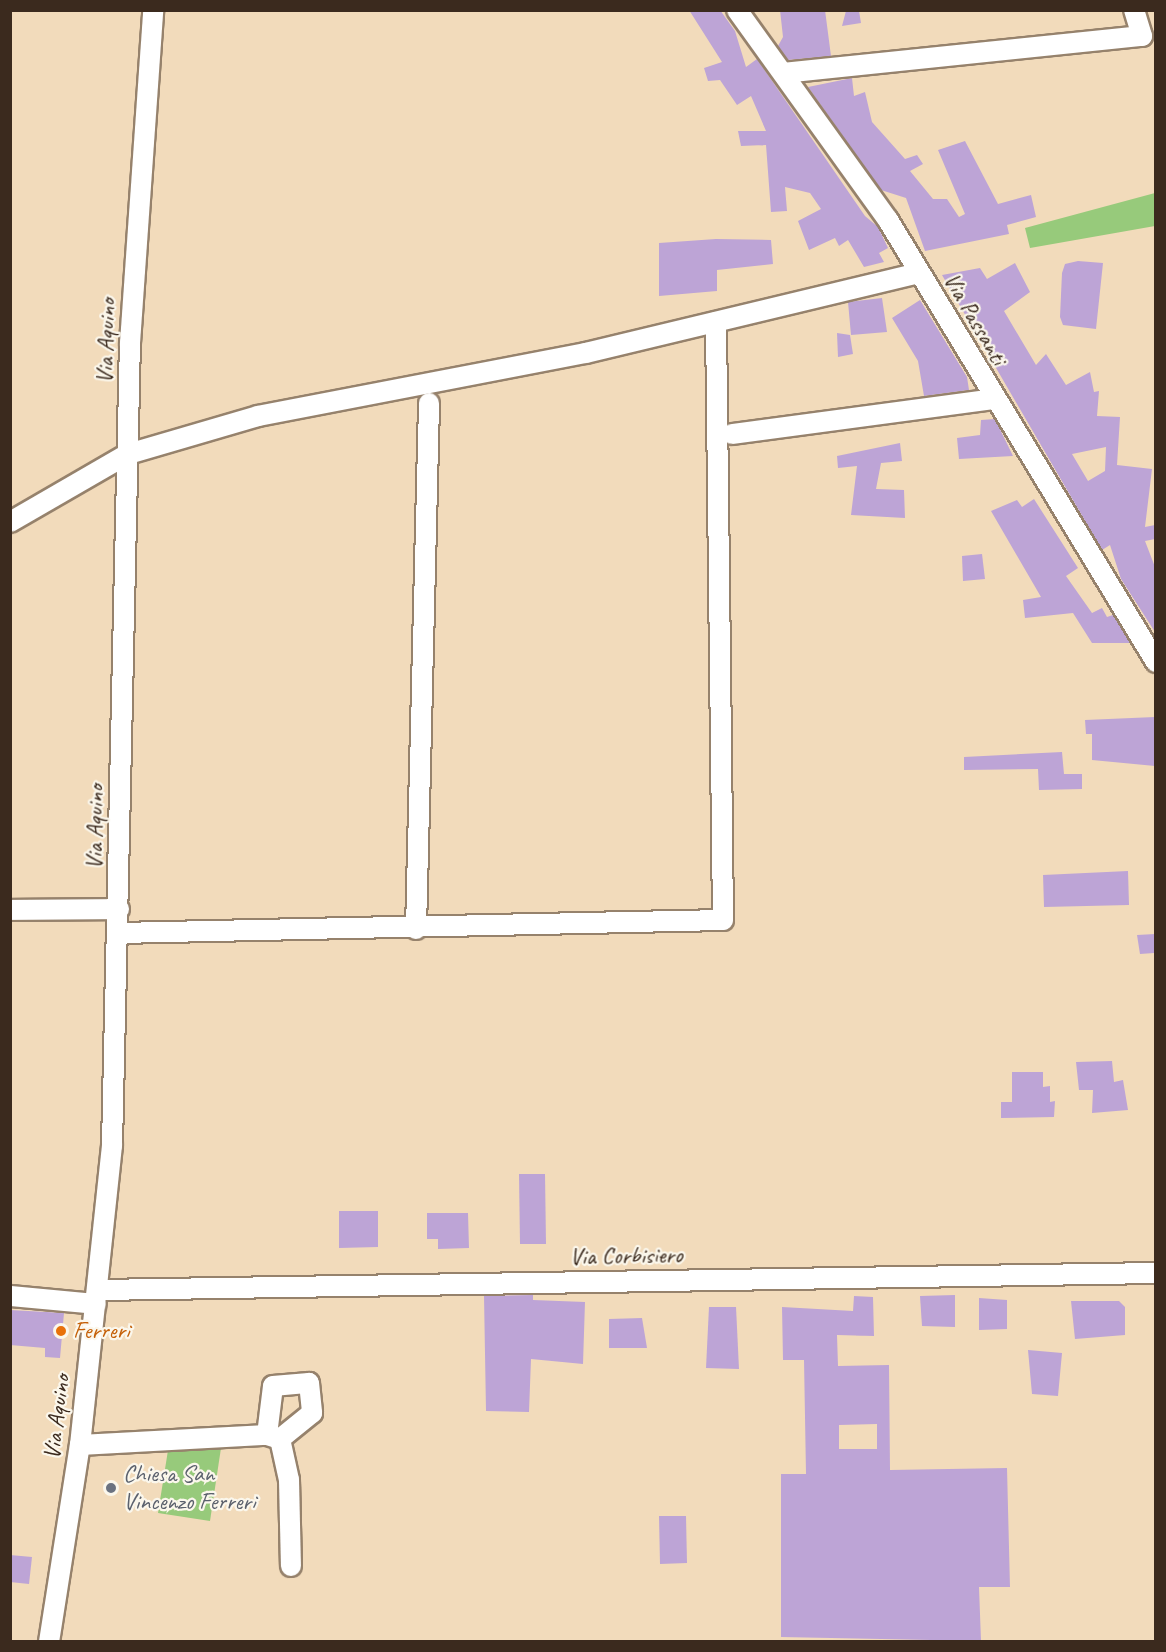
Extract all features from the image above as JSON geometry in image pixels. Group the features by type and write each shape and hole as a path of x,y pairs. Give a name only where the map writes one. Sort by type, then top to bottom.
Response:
{"street":[{"name":"Via Aquino","path":"49,1641 80,1444 112,1146 130,343 153,10"},
{"name":"Via Passanti","path":"737,10 783,73 919,273 993,399 1150,639 1155,662"},
{"path":"783,73 1149,36 1134,10"},
{"path":"10,522 128,454 258,416 586,353 919,273"},
{"path":"118,933 416,929 723,920 716,322"},
{"path":"732,434 993,399"},
{"path":"416,929 429,403"},
{"path":"10,910 119,909"},
{"name":"Via Corbisiero","path":"10,1296 97,1297 1155,1273"},
{"path":"80,1444 274,1437 289,1480 291,1566"}],"green space":[{"path":"1155,193 1155,226 1030,248 1025,228"},
{"path":"169,1444 221,1448 210,1521 158,1513"}],"building":[{"path":"689,10 720,10 735,31 746,67 757,59 865,216 878,227 888,248 879,253 884,262 864,267 848,240 839,246 835,238 809,250 798,221 821,209 810,193 785,187 787,211 771,212 766,145 741,146 738,131 766,131 751,96 737,105 720,80 708,81 704,68 722,62"},
{"path":"780,10 825,10 831,56 788,60 778,46 783,37"},
{"path":"846,11 859,11 861,23 842,26"},
{"path":"852,78 854,96 865,92 872,122 905,159 917,155 923,164 910,171 933,199 947,199 959,217 965,214 938,150 965,141 998,204 1031,195 1036,217 1007,225 1009,234 925,251 906,198 881,190 808,87"},
{"path":"716,239 771,240 773,264 717,270 717,291 659,296 659,243"},
{"path":"1078,261 1103,263 1096,329 1063,325 1060,317 1062,273 1065,264"},
{"path":"1015,263 1030,292 1004,311 1036,365 1046,354 1066,385 1090,372 1094,392 1099,391 1097,416 1120,417 1117,465 1152,469 1145,527 1155,525 1155,539 1145,541 1155,567 1155,632 1121,579 1110,545 1102,550 942,275 980,268 987,279","holes":["1106,447 1105,471 1088,481 1072,454"]},
{"path":"882,298 887,332 851,335 848,302"},
{"path":"920,300 967,377 969,390 924,396 918,361 892,318"},
{"path":"837,333 850,335 853,354 838,357"},
{"path":"995,419 1013,456 959,459 957,438 980,435 981,420"},
{"path":"900,443 902,461 881,463 876,489 904,490 905,518 851,515 857,466 838,468 837,456"},
{"path":"1034,499 1078,568 1066,576 1092,613 1102,608 1107,617 1113,615 1130,643 1092,643 1073,613 1025,618 1023,600 1041,597 991,511 1017,500 1022,507"},
{"path":"982,554 985,579 963,581 962,556"},
{"path":"1155,717 1155,766 1092,760 1092,734 1086,734 1085,720"},
{"path":"1062,752 1064,774 1082,774 1082,789 1039,790 1038,769 964,770 964,757"},
{"path":"1128,871 1129,905 1044,907 1043,875"},
{"path":"1155,934 1154,953 1140,954 1137,935"},
{"path":"1112,1061 1114,1082 1123,1080 1128,1110 1092,1113 1093,1090 1079,1090 1076,1062"},
{"path":"1012,1072 1043,1072 1043,1087 1050,1086 1050,1102 1055,1101 1054,1117 1001,1118 1001,1102 1012,1102"},
{"path":"519,1174 545,1174 546,1244 520,1244"},
{"path":"339,1211 378,1211 378,1247 339,1248"},
{"path":"427,1213 468,1213 469,1248 438,1249 438,1239 427,1239"},
{"path":"533,1295 533,1300 585,1302 583,1364 531,1359 529,1412 486,1411 484,1296"},
{"path":"955,1295 955,1327 922,1326 920,1296"},
{"path":"854,1296 873,1297 874,1336 837,1335 838,1366 889,1365 890,1470 1007,1468 1010,1587 979,1587 981,1641 781,1637 781,1474 806,1474 804,1360 783,1360 782,1307 853,1311","holes":["877,1424 877,1449 839,1449 839,1425"]},
{"path":"979,1298 1007,1300 1007,1329 979,1330"},
{"path":"1071,1301 1119,1301 1125,1307 1125,1335 1075,1339"},
{"path":"709,1307 736,1307 739,1369 706,1368"},
{"path":"10,1310 64,1313 60,1358 45,1357 45,1348 10,1345"},
{"path":"642,1318 647,1348 609,1348 609,1319"},
{"path":"1028,1350 1062,1353 1058,1396 1032,1394"},
{"path":"659,1516 686,1516 687,1563 660,1564"},
{"path":"10,1555 32,1557 29,1584 10,1582"}],"place":[{"name":"Ferreri","path":"61,1331"},
{"name":"Chiesa San Vincenzo Ferreri","path":"111,1488"}]}
